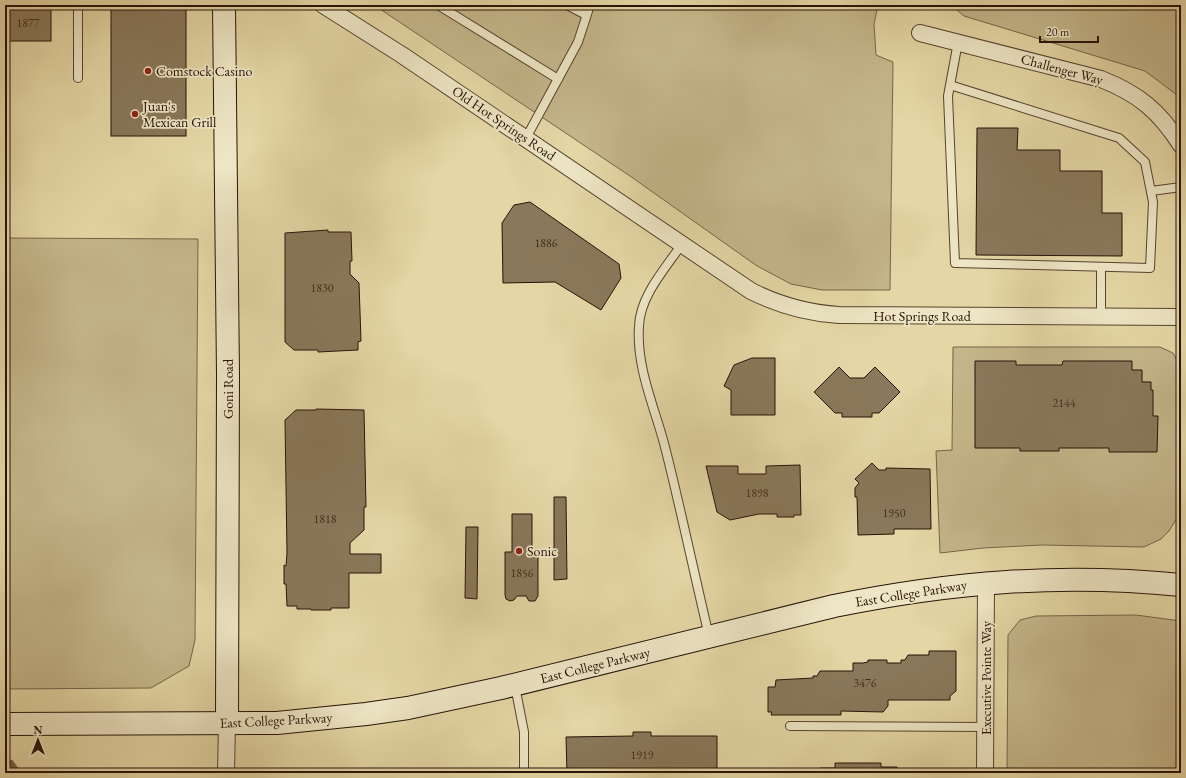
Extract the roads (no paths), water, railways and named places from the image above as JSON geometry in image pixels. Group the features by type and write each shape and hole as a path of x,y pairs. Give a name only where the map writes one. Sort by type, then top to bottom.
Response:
{"main road":[{"name":"Goni Road","path":"224,5 228,375 227,724"},
{"name":"East College Parkway","path":"5,724 227,724 277,722 366,714 408,708 515,685 889,595 986,582 1060,579 1145,581 1181,585"}],"street":[{"name":"Old Hot Springs Road","path":"324,5 402,55 682,244"},
{"name":"Challenger Way","path":"920,32 1102,79 1120,86 1152,108 1168,125 1181,145"},
{"name":"Hot Springs Road","path":"682,244 751,291 776,303 820,314 1181,317"},
{"name":"Executive Pointe Way","path":"986,582 986,773"},
{"name":"Goni Road","path":"226,773 227,724"}],"lane":[{"path":"78,5 78,78"},
{"path":"438,5 558,80"},
{"path":"566,5 586,14"},
{"path":"526,138 578,42 590,5"},
{"path":"950,85 1119,138 1145,162 1152,202 1150,268 955,263 948,96 950,85 958,42"},
{"path":"1150,191 1181,187"},
{"path":"682,244 647,296 639,326 639,340 642,369 665,447 710,637"},
{"path":"1101,267 1102,316"},
{"path":"515,685 524,732 524,773"},
{"path":"790,726 986,727"}],"waterway":[{"path":"11,763 18,773"}],"place":[{"name":"Comstock Casino","path":"148,71"},
{"name":"Juan's Mexican Grill","path":"135,114"},
{"name":"Sonic","path":"519,551"}]}
